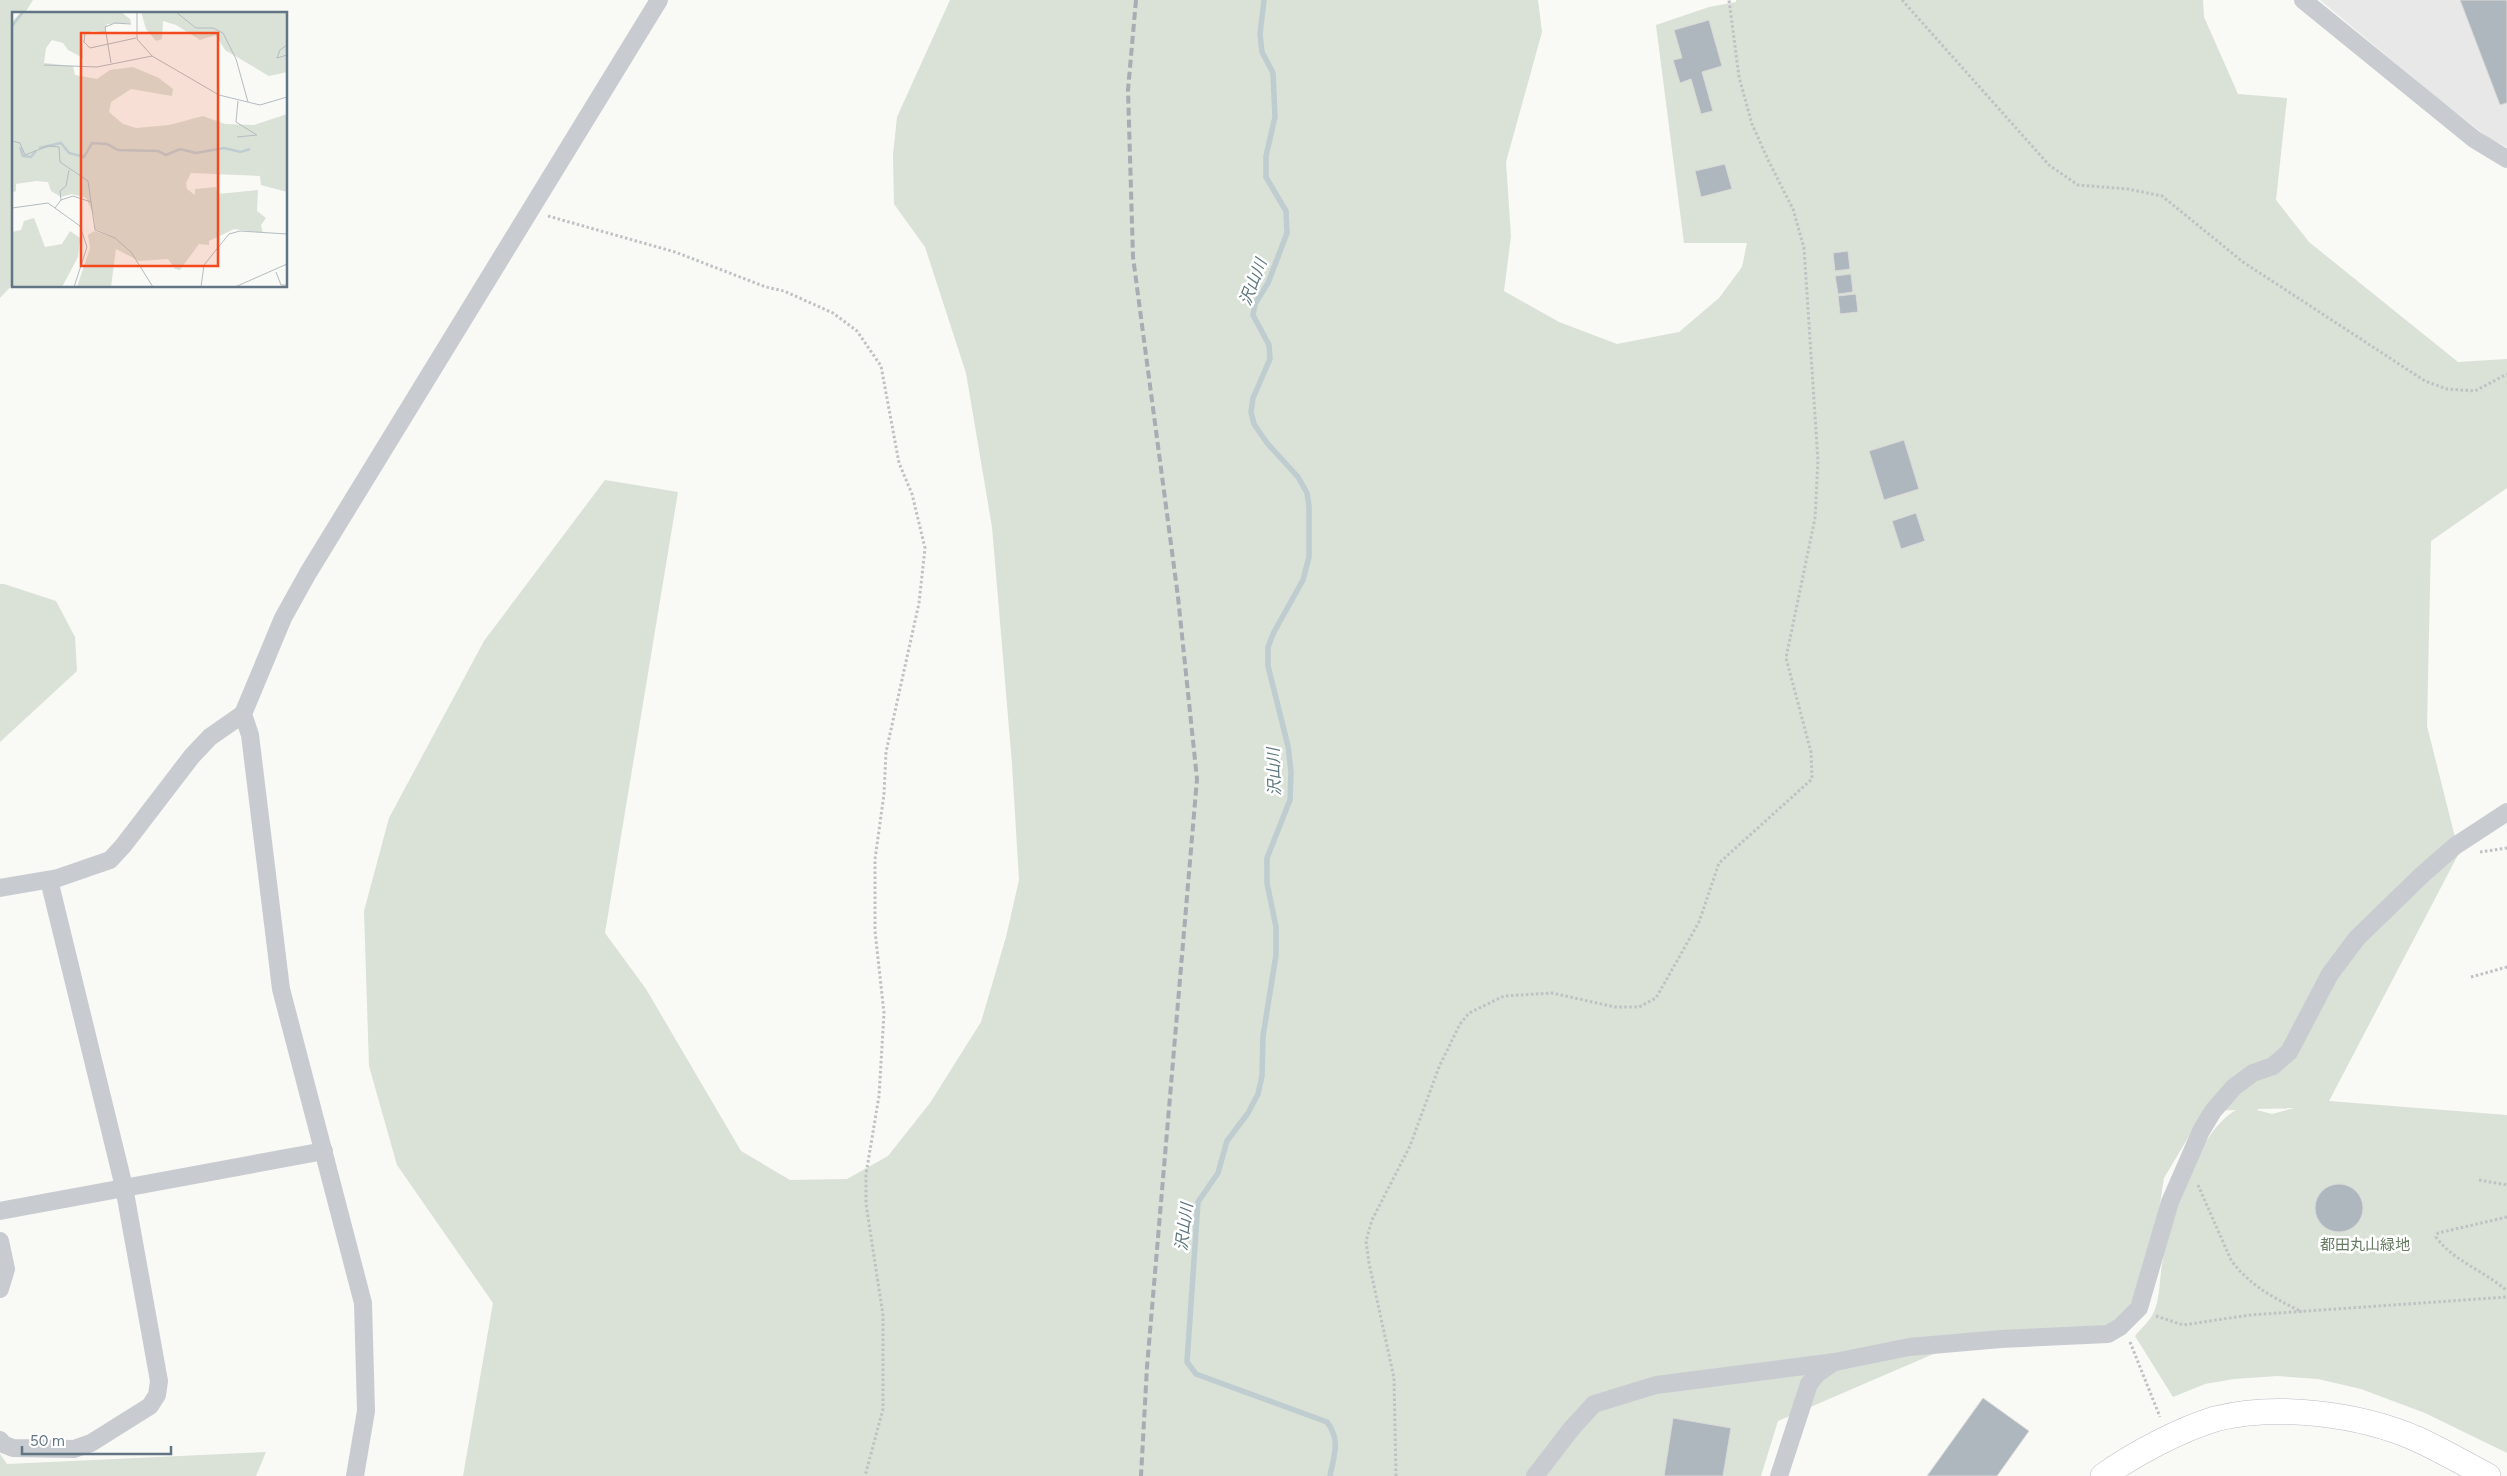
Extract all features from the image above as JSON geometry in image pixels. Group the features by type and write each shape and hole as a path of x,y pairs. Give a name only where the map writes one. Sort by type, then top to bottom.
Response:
{"street":[{"path":"0,888 49,880 110,860 123,846 192,756 210,737 243,714 283,618 308,573 660,0"},
{"path":"2303,0 2474,138 2507,159"},
{"path":"243,714 250,735 281,989 363,1303 366,1411 355,1476"},
{"path":"1535,1476 1572,1428 1594,1404 1656,1385 1835,1362 1909,1347 2001,1338 2108,1334 2120,1327 2139,1308 2170,1202 2201,1131 2213,1111 2234,1087 2253,1073 2273,1066 2289,1052 2330,974 2357,938 2423,874 2456,846 2507,812"},
{"path":"0,1440 3,1444 13,1448 74,1448 91,1443 150,1406 157,1395 159,1381 124,1187 49,880"},
{"path":"0,1211 324,1151"},
{"path":"0,1241 6,1269 0,1289"},
{"path":"1779,1476 1809,1384 1817,1374 1835,1362"},
{"path":"2104,1476 2155,1445 2192,1429 2215,1420 2257,1413 2306,1413 2364,1421 2416,1439 2488,1476"}],"path":[{"path":"1396,1476 1394,1378 1369,1263 1366,1240 1372,1220 1410,1146 1439,1067 1460,1024 1469,1013 1504,996 1552,993 1615,1007 1639,1007 1656,998 1699,922 1719,863 1812,779 1811,752 1786,658 1815,518 1818,471 1804,248 1793,209 1752,124 1739,78 1729,0"},
{"path":"1902,0 2049,165 2078,185 2128,189 2162,196 2243,262 2424,381 2447,390 2475,390 2507,374"},
{"path":"528,214 553,217 675,252 766,287 784,291 832,313 857,331 881,366 899,463 912,494 925,548 920,604 886,752 884,794 875,859 875,932 884,1013 879,1096 866,1174 866,1204 883,1315 883,1409 865,1476"},
{"path":"2471,977 2507,967"},
{"path":"2196,1178 2228,1254 2238,1270 2256,1287 2302,1312"},
{"path":"2479,1180 2507,1185"},
{"path":"2507,1217 2438,1233 2436,1237 2455,1256 2496,1281 2507,1291"},
{"path":"2161,1319 2184,1325 2250,1316 2507,1297"},
{"path":"2134,1347 2161,1418"}],"shaded area":[{"path":"2320,0 2507,0 2507,147 2490,139 2436,97"}],"green space":[{"path":"0,0 33,0 25,12 12,12 12,285 0,298"},
{"name":"都田丸山緑地","path":"950,0 1538,0 1542,32 1506,162 1511,236 1504,291 1559,322 1617,344 1679,332 1719,298 1742,267 1747,243 1684,243 1656,25 1709,7 1736,2 1736,0 2203,0 2204,17 2238,94 2287,98 2276,200 2309,242 2458,362 2507,359 2507,488 2431,541 2427,726 2459,853 2329,1101 2507,1115 2507,1453 2425,1413 2361,1389 2318,1379 2277,1376 2234,1379 2205,1384 2173,1397 2135,1336 2150,1318 2156,1306 2167,1241 2188,1176 2210,1136 2222,1121 2236,1110 2204,1111 2164,1178 2148,1280 2112,1329 1967,1342 1931,1355 1778,1421 1761,1476 463,1476 493,1303 397,1165 369,1066 364,911 389,818 484,641 605,480 678,492 605,933 646,989 741,1151 790,1180 847,1179 888,1156 930,1103 981,1022 1006,937 1019,880 1012,764 992,527 966,373 925,247 894,204 893,155 897,117","holes":["2294,1108 2272,1114 2257,1110"]},
{"path":"0,584 56,601 75,637 77,671 0,742"},
{"path":"266,1452 256,1476 0,1476 0,1454 7,1464"}],"building":[{"path":"2460,0 2507,0 2507,103 2500,105"},
{"path":"1709,20 1722,66 1702,72 1713,111 1701,114 1691,79 1680,83 1673,60 1682,58 1674,30"},
{"path":"1725,164 1732,189 1701,197 1695,171"},
{"path":"1848,251 1850,269 1835,271 1833,253"},
{"path":"1851,274 1853,292 1838,294 1835,276"},
{"path":"1856,294 1858,312 1840,314 1838,296"},
{"path":"1904,440 1919,489 1884,500 1869,451"},
{"path":"1916,513 1925,541 1901,549 1892,521"},
{"path":"2334,1184 2344,1184 2353,1188 2359,1194 2363,1208 2359,1222 2353,1228 2344,1232 2334,1232 2325,1228 2319,1222 2315,1213 2315,1203 2319,1194 2325,1188"},
{"path":"1983,1398 2029,1431 1997,1476 1927,1476"},
{"path":"1673,1418 1731,1428 1723,1476 1664,1476"}],"waterway":[{"name":"沢山川","path":"1264,0 1260,34 1262,52 1273,73 1275,117 1266,156 1266,177 1286,211 1287,233 1268,283 1255,304 1253,315 1269,345 1270,359 1253,398 1251,412 1254,424 1267,443 1298,477 1307,493 1309,506 1309,557 1303,580 1274,632 1268,647 1268,666 1288,746 1291,772 1290,800 1267,858 1267,883 1276,927 1276,955 1263,1036 1262,1076 1258,1094 1248,1113 1227,1141 1218,1173 1198,1202 1187,1362 1196,1374 1327,1422 1335,1441 1330,1476"}],"railway":[{"path":"1136,0 1128,90 1133,257 1178,597 1197,779 1147,1367 1141,1476"}]}
